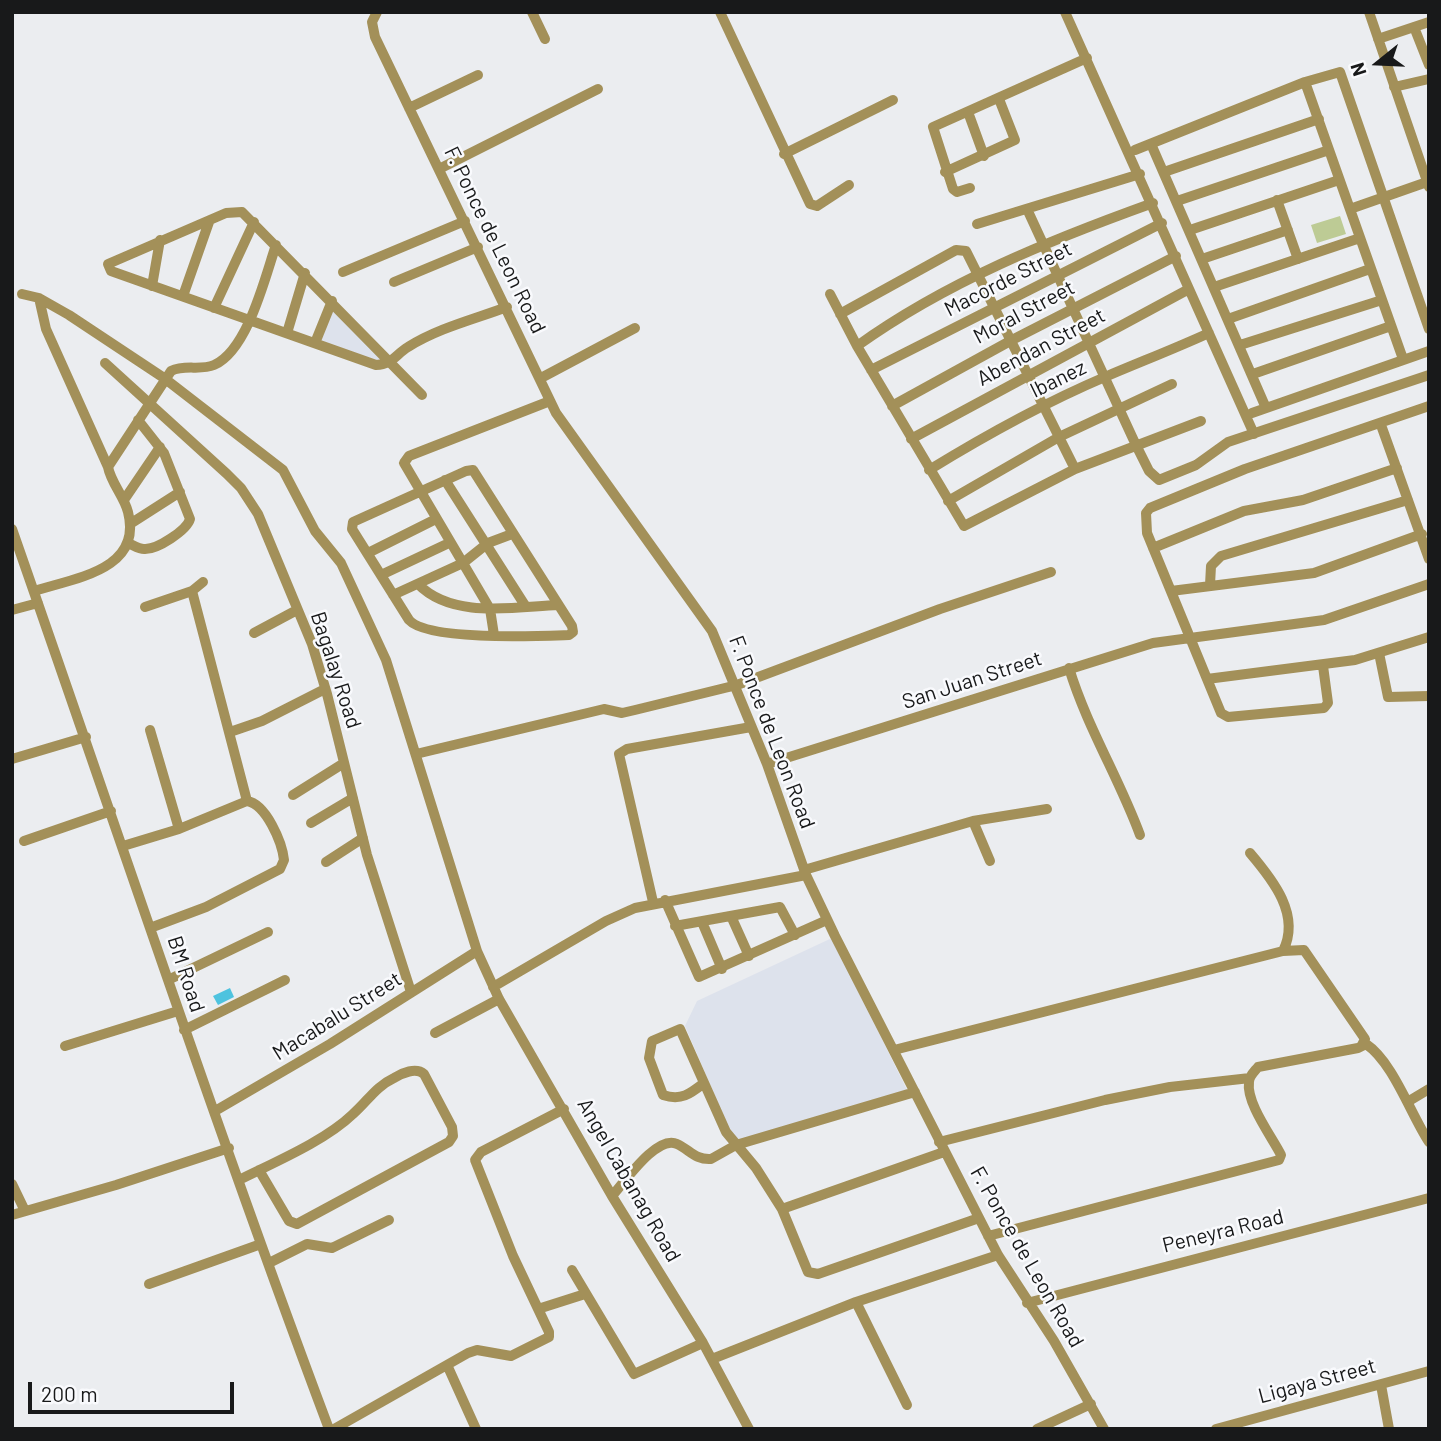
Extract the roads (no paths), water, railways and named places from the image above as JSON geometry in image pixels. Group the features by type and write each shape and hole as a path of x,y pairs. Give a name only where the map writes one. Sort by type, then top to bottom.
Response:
{"street":[{"name":"F. Ponce de Leon Road","path":"362,12 373,21 409,108 562,423 706,619 737,685 805,873 827,920 998,1255 1054,1341 1104,1429"},
{"path":"532,12 545,39"},
{"path":"720,12 784,154 812,205 817,206 849,185"},
{"path":"1065,12 1162,223 1254,434"},
{"path":"1350,209 1428,185 1369,12"},
{"path":"1378,39 1429,22"},
{"path":"1414,27 1425,45 1429,65"},
{"path":"970,188 955,191 945,172 933,127 1087,58"},
{"path":"1135,150 1305,82 1336,72 1343,74 1429,329"},
{"path":"409,108 478,75"},
{"path":"1394,87 1429,79"},
{"path":"1305,82 1403,359"},
{"path":"439,169 598,89"},
{"path":"945,172 1015,140 999,99"},
{"path":"784,154 893,100"},
{"path":"968,112 984,156"},
{"path":"1164,172 1319,119"},
{"path":"1152,144 1266,408"},
{"path":"1177,201 1329,150"},
{"path":"977,224 1139,174"},
{"path":"1190,230 1339,180"},
{"path":"1277,200 1298,259"},
{"path":"857,346 918,307 1042,244 1153,203"},
{"path":"1027,209 1135,443 1155,478 1164,480 1196,465 1227,442 1429,375"},
{"path":"422,395 390,363 305,273 254,222 238,211 160,240 108,264 111,271 373,365 390,363 408,346 507,307"},
{"path":"343,272 465,221"},
{"path":"183,296 209,222"},
{"path":"214,308 254,222"},
{"name":"Macorde Street","path":"871,370 1162,223"},
{"path":"1202,259 1288,230"},
{"path":"1214,288 1360,238"},
{"path":"152,286 160,240"},
{"path":"108,467 164,378 175,368 216,364 230,351 250,321 276,245"},
{"path":"394,282 478,247"},
{"path":"840,314 900,278 959,249 966,251 1075,469"},
{"name":"Moral Street","path":"892,406 1012,340 1176,256"},
{"path":"1228,319 1370,269"},
{"path":"287,333 305,273"},
{"name":"Abendan Street","path":"911,439 1189,289"},
{"name":"Angel Cabanag Road","path":"22,294 39,298 164,378 283,470 315,531 341,563 372,629 402,706 477,951 499,999 612,1196 703,1343 749,1429"},
{"path":"830,294 857,346 961,524 967,526 1075,469 1135,443 1201,421"},
{"path":"34,591 105,567 128,543 130,524 124,500 46,330 39,298"},
{"path":"1240,345 1382,300"},
{"path":"315,343 332,301"},
{"path":"1253,374 1391,326"},
{"path":"541,378 635,328"},
{"name":"Ibanez","path":"929,470 989,433 1209,332"},
{"path":"1252,413 1429,351"},
{"name":"Bagalay Road","path":"105,363 149,400 251,500 312,644 363,838 411,992"},
{"path":"948,501 1059,437 1172,384"},
{"path":"494,635 490,609 404,463 409,456 550,401"},
{"path":"1323,666 1328,703 1324,708 1228,717 1221,713 1144,522 1150,508 1245,469 1381,425 1429,406"},
{"path":"128,543 141,549 150,548 187,527 190,519 160,447 138,420"},
{"path":"1381,425 1429,559"},
{"path":"124,500 160,447"},
{"path":"1153,548 1244,511 1303,500 1397,468"},
{"path":"473,470 573,629 569,635 494,635 420,628 410,620 352,524 445,480 473,470"},
{"path":"445,480 488,543 526,607"},
{"path":"130,524 180,492"},
{"path":"1210,586 1211,566 1221,556 1408,500"},
{"path":"368,553 436,519"},
{"name":"BM Road","path":"12,529 86,737 184,1030 229,1148 261,1244 332,1429"},
{"path":"393,595 463,563 488,543 512,534"},
{"path":"1171,591 1314,573 1422,534"},
{"path":"381,575 449,543"},
{"path":"416,754 604,709 612,708 622,713 737,685 940,609 1051,572"},
{"path":"145,607 192,591 203,582"},
{"path":"418,584 439,600 490,609 558,605"},
{"name":"San Juan Street","path":"767,764 1069,668 1191,636 1324,620 1429,584"},
{"path":"192,591 247,801"},
{"path":"12,610 38,603"},
{"path":"254,633 297,611"},
{"path":"1207,679 1323,666 1379,653 1429,637"},
{"path":"1379,653 1388,697 1429,696"},
{"path":"1069,668 1088,724 1101,745 1140,835"},
{"path":"230,732 262,721 325,689"},
{"path":"751,727 627,750 619,754 659,901 675,926 697,976 722,969 827,920"},
{"path":"150,730 179,829"},
{"path":"12,759 86,737"},
{"path":"293,796 344,763"},
{"path":"311,823 353,798"},
{"path":"123,846 179,829 247,801 257,804 264,812 284,855 283,865 206,907 150,929"},
{"path":"493,986 606,921 659,901 805,873 974,821 1046,809"},
{"path":"24,841 111,811"},
{"path":"974,821 990,861"},
{"path":"326,862 363,838"},
{"path":"1251,853 1275,883 1287,910 1290,937 1283,951"},
{"path":"675,926 780,907 795,935"},
{"path":"731,916 749,956"},
{"path":"702,922 722,969"},
{"path":"168,980 268,932"},
{"path":"894,1049 1283,951 1304,950 1365,1040 1362,1045"},
{"name":"Macabalu Street","path":"215,1111 477,951"},
{"path":"184,1030 285,980"},
{"path":"435,1033 499,999"},
{"path":"65,1046 178,1010"},
{"path":"704,1083 689,1095 675,1099 663,1095 649,1058 652,1041 680,1029 726,1132 782,1209 797,1250 806,1269 812,1274 979,1218"},
{"path":"988,1236 1279,1160 1281,1155 1260,1118 1250,1090 1250,1078 1258,1067 1366,1044 1372,1048 1409,1101 1419,1127 1429,1142"},
{"path":"240,1180 353,1115 373,1090 414,1070 424,1074 452,1127 453,1136 449,1142 297,1224 289,1221 259,1170"},
{"path":"782,1209 942,1147 1105,1100 1170,1087 1250,1078"},
{"path":"1409,1101 1429,1089"},
{"path":"612,1196 655,1148 665,1143 678,1144 692,1155 704,1159 716,1157 736,1144 915,1092"},
{"path":"332,1429 473,1351 511,1356 547,1338 549,1332 475,1160 481,1153 564,1109"},
{"path":"12,1214 117,1185 229,1148"},
{"path":"12,1184 26,1211"},
{"name":"Peneyra Road","path":"1027,1303 1429,1198"},
{"path":"269,1263 307,1244 332,1248 389,1220"},
{"path":"149,1284 261,1244"},
{"path":"712,1359 856,1302 998,1255"},
{"path":"572,1270 634,1374 703,1343"},
{"path":"538,1309 585,1294"},
{"path":"856,1302 907,1405"},
{"path":"448,1367 476,1429"},
{"name":"Ligaya Street","path":"1216,1429 1429,1371"},
{"path":"1381,1385 1389,1429"},
{"path":"1037,1429 1091,1404"}],"water":[{"path":"230,988 234,997 218,1005 213,996"}]}
